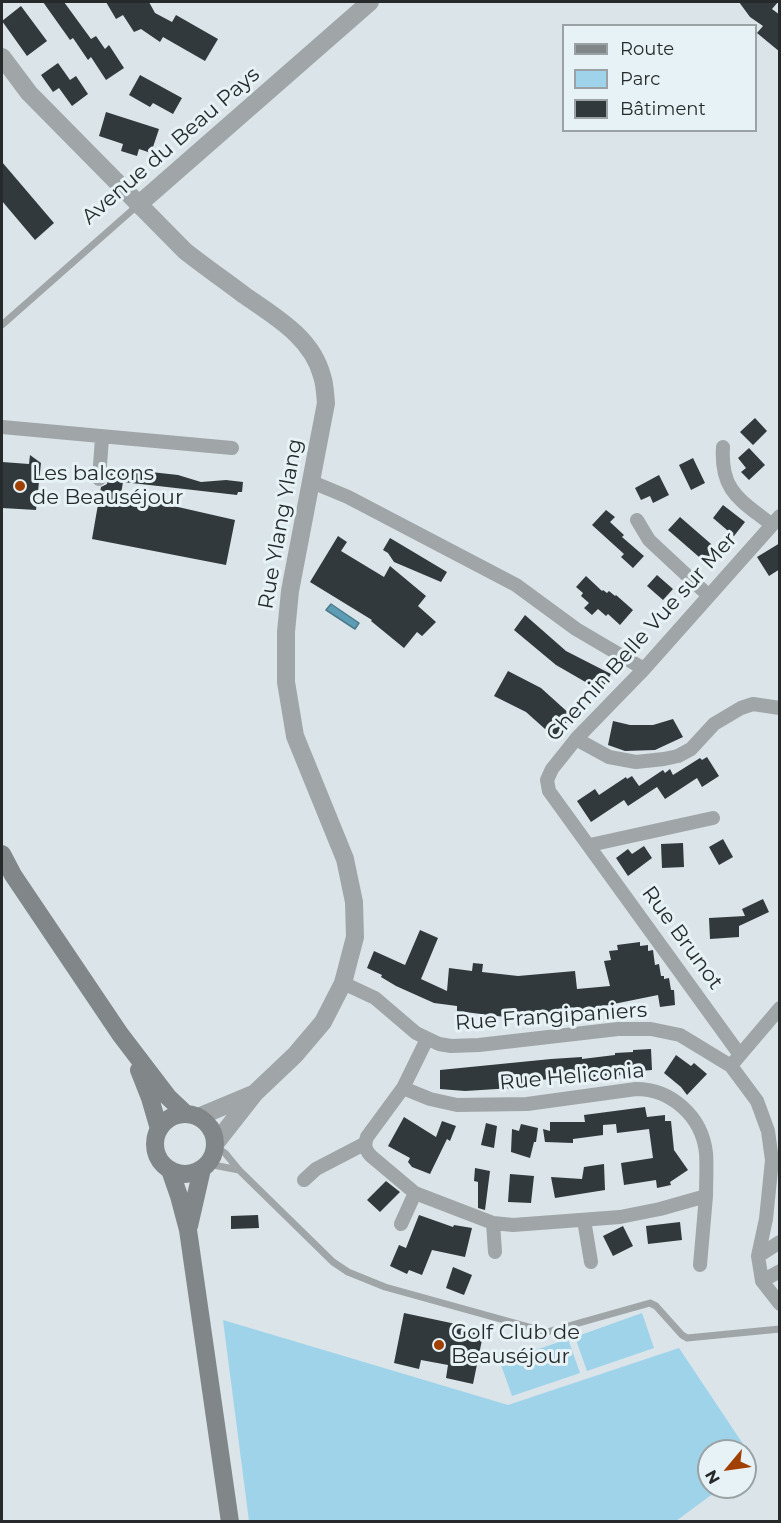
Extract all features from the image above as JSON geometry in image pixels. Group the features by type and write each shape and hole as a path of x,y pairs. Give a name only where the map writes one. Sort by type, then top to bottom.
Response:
{"main road":[{"path":"2,854 13,875 120,1034 168,1097 210,1128 215,1145 212,1159 205,1167 188,1230"},
{"path":"120,1034 142,1075 159,1129 155,1147 157,1157 170,1170 188,1230 230,1521"},
{"path":"159,1129 170,1118 192,1116"},
{"path":"170,1170 186,1174 205,1167"}],"street":[{"name":"Avenue du Beau Pays","path":"138,205 370,2"},
{"name":"Rue Ylang Ylang","path":"2,57 29,93 185,251 296,332 310,351 322,374 326,403 290,591 286,632 286,682 295,736 345,859 354,902 355,937 343,982 323,1022 295,1055 255,1093"},
{"path":"2,428 232,448"},
{"path":"99,479 102,438"},
{"path":"723,447 722,463 728,485 736,495 776,521"},
{"path":"312,482 348,496 516,585 576,629 644,669"},
{"path":"637,520 649,540 709,596"},
{"name":"Chemin Belle Vue sur Mer","path":"549,791 547,780 552,769 576,739 644,669 776,521"},
{"path":"576,739 609,757 636,762 664,759 691,749 714,724 741,708 753,704 780,708"},
{"name":"Rue Brunot","path":"549,791 590,845 736,1061"},
{"path":"590,845 712,818"},
{"name":"Rue Frangipaniers","path":"343,982 375,998 416,1033 451,1046 479,1045 618,1029 651,1029 680,1035 736,1061 757,1101 768,1131 772,1160 766,1219 758,1256 762,1281 780,1304"},
{"path":"736,1061 780,1008"},
{"path":"427,1039 403,1088 364,1144 371,1156 414,1193 494,1223 513,1225 640,1213 706,1196"},
{"name":"Rue Heliconia","path":"403,1088 430,1099 457,1105 527,1104 636,1089 650,1089 665,1094 679,1103 693,1119 702,1135 706,1152 706,1196 700,1265"},
{"path":"192,1116 255,1093"},
{"path":"215,1145 255,1093"},
{"path":"304,1180 316,1169 364,1144"},
{"path":"401,1224 414,1193"},
{"path":"584,1220 591,1262"},
{"path":"494,1223 495,1252"},
{"path":"758,1256 780,1242"},
{"path":"762,1281 780,1271"}],"lane":[{"name":"Avenue du Beau Pays","path":"2,325 138,205"},
{"path":"215,1145 333,1262 348,1272 385,1287 547,1332 650,1303 656,1306 687,1338 780,1329"},
{"path":"205,1167 239,1170"}],"green space":[{"path":"642,1313 654,1348 587,1371 575,1337"},
{"path":"223,1320 508,1405 679,1348 740,1439 697,1439 697,1499 706,1499 676,1521 249,1521"},
{"path":"568,1339 580,1373 512,1396 500,1362"}],"shaded area":[{"path":"331,604 359,623 355,629 326,610"}],"building":[{"path":"43,2 64,2 91,39 96,36 105,49 109,45 124,68 106,80 91,57 88,60 73,38 70,40"},
{"path":"106,2 149,2 155,13 172,22 176,15 218,39 205,61 163,37 160,42 141,29 134,32 123,15 116,19"},
{"path":"739,2 778,2 772,9 780,15 780,52 757,33 763,26 750,17"},
{"path":"21,6 47,41 27,56 2,21"},
{"path":"58,63 70,80 76,76 88,94 72,106 59,88 53,92 41,75"},
{"path":"140,75 182,98 173,114 153,103 150,107 129,95"},
{"path":"106,112 159,129 151,153 139,149 137,156 121,151 123,144 99,136"},
{"path":"2,162 54,223 35,240 2,201"},
{"path":"755,418 767,431 753,445 740,432"},
{"path":"749,448 765,465 749,480 741,472 746,468 738,458"},
{"name":"Les balcons de Beauséjour","path":"30,455 41,463 36,510 2,508 2,462 29,464"},
{"path":"693,458 705,483 691,490 679,465"},
{"path":"109,468 129,473 142,471 178,475 201,482 226,480 243,482 242,492 238,492 237,495 123,482 121,494 235,520 226,565 92,539 101,487 107,484"},
{"path":"659,475 669,495 653,503 650,496 641,500 635,488"},
{"path":"723,505 745,522 734,536 713,518"},
{"path":"606,510 615,517 610,522 624,535 622,537 644,556 633,568 621,557 624,554 592,525"},
{"path":"680,517 718,550 706,563 668,530"},
{"path":"338,536 347,542 341,551 384,577 390,566 426,596 418,606 436,622 422,636 417,632 404,648 372,620 310,582"},
{"path":"390,538 447,572 441,582 394,562 383,550"},
{"path":"780,543 780,569 769,576 757,557"},
{"path":"657,575 673,589 663,600 647,586"},
{"path":"586,576 602,591 607,593 609,591 616,595 633,610 620,625 608,614 606,616 598,609 592,615 584,608 589,603 576,587"},
{"path":"525,615 566,651 611,674 601,691 556,665 514,630"},
{"path":"508,671 541,688 572,716 554,737 526,712 494,696"},
{"path":"673,719 683,737 655,750 625,751 608,745 613,721 630,725 653,725"},
{"path":"707,757 719,776 702,787 697,778 665,799 657,787 628,806 624,800 591,822 577,801 595,789 599,795 626,777 627,779 632,776 639,786 663,770 665,773 670,769 673,775 700,758 702,760"},
{"path":"723,839 733,857 719,865 709,847"},
{"path":"683,843 684,867 662,868 661,844"},
{"path":"644,846 652,858 628,876 616,858 628,849 632,854"},
{"path":"763,899 769,912 739,926 739,937 710,939 709,918 745,916 742,909"},
{"path":"420,930 438,938 421,979 447,991 449,968 472,971 473,963 483,964 482,972 518,976 575,971 577,989 610,986 604,961 611,960 609,951 618,950 617,945 640,942 640,946 648,945 648,951 653,950 655,965 659,964 661,976 664,976 664,979 669,978 671,990 674,990 675,1005 660,1007 658,995 579,1011 505,1017 457,1011 457,1006 434,1003 396,986 381,977 382,975 367,968 374,951 405,965"},
{"path":"651,1049 652,1070 627,1072 627,1075 584,1080 566,1079 566,1077 533,1081 533,1086 513,1088 465,1091 440,1089 440,1070 551,1059 582,1057 582,1059"},
{"path":"676,1055 691,1066 694,1063 707,1074 687,1095 664,1073"},
{"path":"645,1107 647,1117 665,1115 665,1121 671,1121 674,1150 688,1170 670,1182 671,1185 657,1188 656,1180 624,1185 621,1163 653,1158 649,1129 617,1133 616,1124 603,1125 603,1135 573,1139 573,1143 545,1142 543,1129 550,1131 550,1122 585,1122 584,1115"},
{"path":"404,1117 436,1137 442,1121 456,1126 450,1141 447,1139 430,1174 412,1167 408,1162 410,1158 388,1146"},
{"path":"486,1123 497,1126 494,1148 481,1145"},
{"path":"521,1124 538,1128 530,1158 511,1152 512,1129 519,1131"},
{"path":"604,1164 605,1190 555,1198 551,1177 582,1179 584,1167"},
{"path":"475,1168 490,1171 485,1210 478,1208 478,1182 474,1181"},
{"path":"510,1174 534,1176 531,1203 508,1202"},
{"path":"386,1181 400,1192 380,1212 367,1200"},
{"path":"258,1215 259,1228 231,1229 231,1216"},
{"path":"419,1215 453,1227 454,1225 472,1228 465,1257 432,1250 422,1275 409,1270 407,1274 390,1266 399,1245 406,1248"},
{"path":"680,1222 682,1240 648,1244 646,1226"},
{"path":"623,1226 633,1246 613,1256 603,1236"},
{"path":"453,1267 472,1275 464,1295 446,1288"},
{"name":"Golf Club de Beauséjour","path":"404,1313 484,1330 473,1384 446,1378 448,1365 421,1360 419,1369 394,1363"}],"place":[{"name":"Les balcons de Beauséjour","path":"20,486"},
{"name":"Golf Club de Beauséjour","path":"439,1345"}]}
